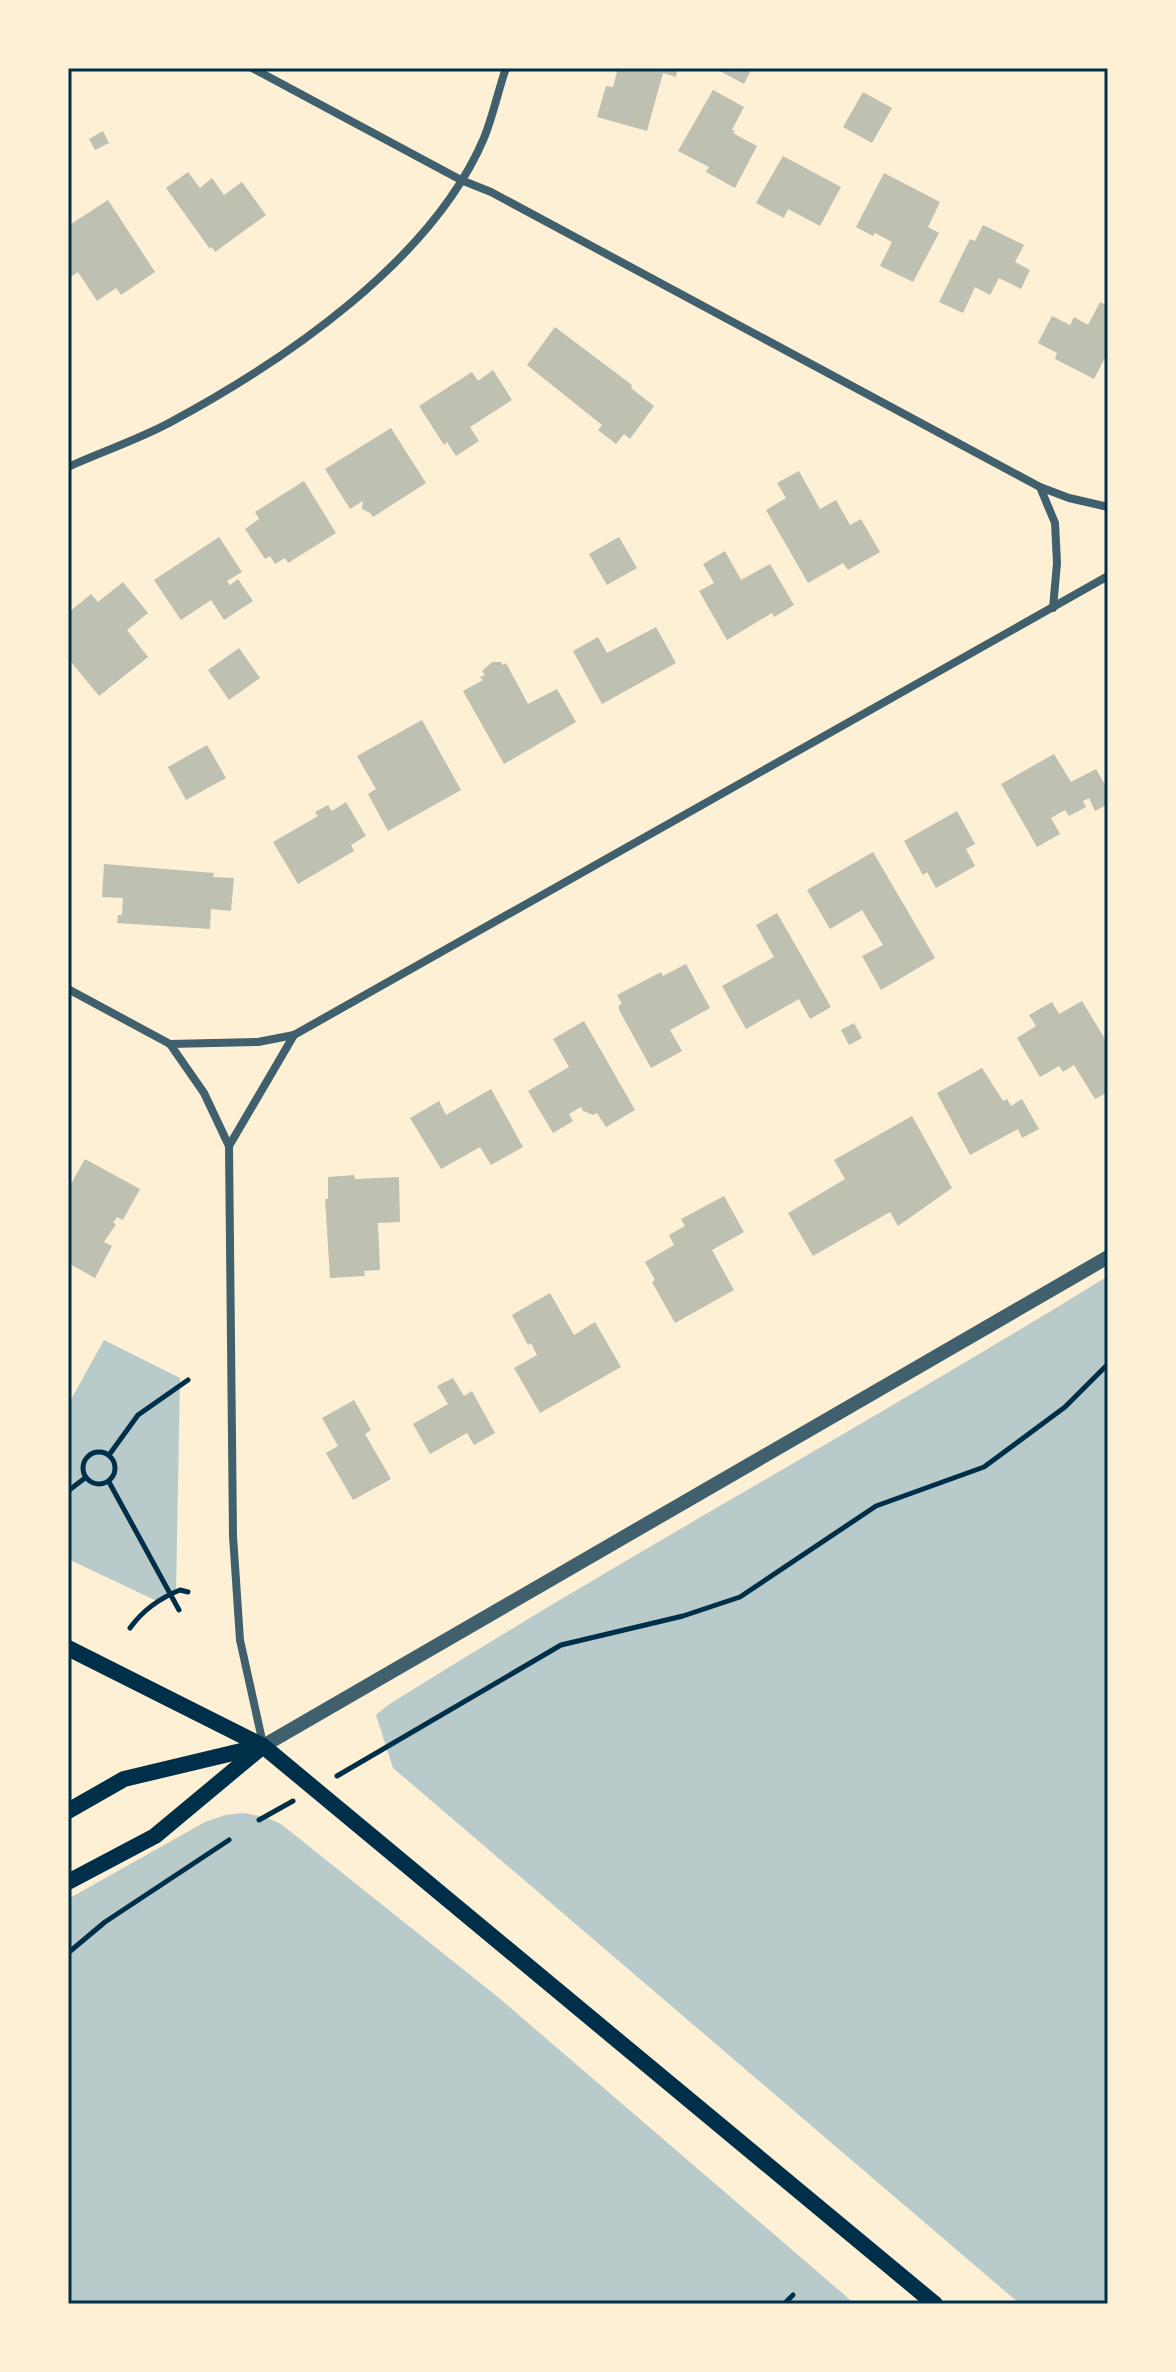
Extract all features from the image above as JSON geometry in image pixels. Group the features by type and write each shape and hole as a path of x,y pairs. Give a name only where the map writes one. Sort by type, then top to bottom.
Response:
{"main road":[{"path":"68,1648 263,1746 935,2304"},
{"path":"68,1811 124,1779 263,1746"},
{"path":"68,1882 155,1836 263,1746"}],"street":[{"path":"252,68 461,180 491,192 1040,487 1108,507"},
{"path":"68,467 166,424 248,378 298,344 380,278 414,245 461,180 483,139 506,68"},
{"path":"1040,487 1055,523 1057,563 1053,608"},
{"path":"170,1044 258,1042 294,1035 1108,576"},
{"path":"68,989 170,1044 204,1093 229,1146 233,1536 240,1640 263,1746 1108,1257"},
{"path":"229,1146 294,1035"}],"path":[{"path":"378,1752 561,1645 683,1616 740,1597 876,1506 984,1467 1065,1407 1108,1364"},
{"path":"109,1455 138,1415 188,1380"},
{"path":"99,1452 109,1455 116,1470 109,1482 101,1485 85,1478 83,1463 89,1455 99,1452"},
{"path":"68,1491 85,1478"},
{"path":"109,1482 179,1610"},
{"path":"130,1628 138,1617 169,1594 180,1590 188,1592"},
{"path":"68,1953 105,1922 229,1840"},
{"path":"784,2304 793,2295"}],"shaded area":[{"path":"1108,1276 1108,2304 1020,2304 393,1768 376,1715 567,1596"},
{"path":"104,1340 180,1378 176,1593 161,1603 68,1559 68,1405"},
{"path":"243,1813 281,1824 499,1998 855,2304 68,2304 68,1899 205,1822"}],"building":[{"path":"618,68 678,68 676,77 663,73 647,131 597,117 606,86 613,87"},
{"path":"714,68 752,68 744,84"},
{"path":"713,90 744,107 733,133 757,146 735,188 706,172 709,167 678,151"},
{"path":"863,92 892,108 872,143 843,127"},
{"path":"103,131 109,143 95,150 89,139"},
{"path":"783,156 841,187 820,226 788,209 784,218 756,203"},
{"path":"188,172 200,188 212,178 224,195 242,182 266,215 215,252 166,188"},
{"path":"884,173 940,202 928,227 939,233 913,282 880,266 892,242 856,227"},
{"path":"108,200 155,272 121,295 116,288 97,301 78,272 68,279 68,226"},
{"path":"983,225 1024,245 1015,262 1030,270 1021,289 999,278 990,295 975,287 963,313 939,302 970,239 975,241"},
{"path":"1100,302 1108,306 1108,352 1094,379 1055,359 1057,353 1038,343 1052,316 1070,325 1074,317 1088,325"},
{"path":"555,327 632,385 631,388 654,406 630,439 624,434 616,444 598,430 602,425 527,365"},
{"path":"493,370 512,400 470,427 479,441 456,456 447,442 444,445 419,406 472,372 478,381"},
{"path":"391,428 426,483 373,517 362,509 363,501 350,509 325,469"},
{"path":"799,471 820,509 836,500 850,525 861,519 880,552 848,570 843,563 808,583 766,510 786,498 777,483"},
{"path":"304,481 336,533 288,563 285,558 275,564 270,556 265,559 245,529 259,519 255,512"},
{"path":"219,537 242,572 227,581 230,585 238,579 253,601 224,620 211,600 181,620 154,580"},
{"path":"619,537 637,568 607,585 589,554"},
{"path":"725,551 741,580 770,564 794,605 774,617 772,613 727,640 699,591 714,583 703,564"},
{"path":"123,582 148,613 127,630 148,657 99,696 68,658 68,613 91,594 98,602"},
{"path":"656,627 676,663 602,704 573,651 598,637 607,653"},
{"path":"239,648 260,678 229,700 208,670"},
{"path":"492,662 506,663 528,704 557,689 576,722 504,764 463,691 483,680 480,677 485,675 482,671"},
{"path":"422,720 461,790 388,831 368,794 376,789 357,756"},
{"path":"207,745 226,778 186,800 168,767"},
{"path":"1054,754 1071,782 1096,769 1108,790 1108,804 1095,811 1089,798 1083,801 1086,807 1069,816 1065,810 1051,818 1060,834 1037,847 1001,784"},
{"path":"346,802 366,836 351,845 354,851 298,884 273,842 318,816 315,812 328,805 332,811"},
{"path":"957,811 975,844 966,849 975,866 936,888 927,872 923,875 904,841"},
{"path":"873,852 935,958 881,990 862,956 883,945 862,910 830,929 807,890"},
{"path":"104,864 214,873 213,877 234,878 231,911 211,909 210,929 117,923 118,915 122,915 123,898 102,897"},
{"path":"777,913 831,1007 810,1019 799,999 746,1029 722,986 774,957 756,925"},
{"path":"686,964 710,1008 670,1030 682,1051 651,1068 619,1010 622,1004 617,995 661,972 663,976"},
{"path":"1082,1001 1108,1044 1108,1092 1095,1099 1074,1065 1063,1072 1059,1066 1040,1077 1017,1038 1036,1026 1029,1015 1052,1002 1059,1014"},
{"path":"584,1021 635,1110 606,1127 597,1113 593,1115 581,1107 569,1114 573,1121 553,1133 528,1091 569,1067 553,1039"},
{"path":"854,1023 862,1038 849,1045 841,1030"},
{"path":"982,1068 1003,1101 1007,1099 1011,1106 1022,1099 1039,1129 1022,1138 1018,1129 970,1155 937,1093"},
{"path":"491,1089 523,1147 491,1165 480,1147 441,1169 410,1118 439,1101 446,1115"},
{"path":"912,1116 952,1188 898,1226 890,1212 813,1256 788,1213 845,1179 834,1160"},
{"path":"85,1159 140,1189 123,1220 117,1217 113,1223 116,1224 104,1242 112,1246 95,1278 68,1263 68,1189"},
{"path":"354,1175 355,1179 399,1177 400,1222 378,1223 380,1270 364,1271 365,1276 330,1278 325,1199 328,1199 328,1177"},
{"path":"724,1196 744,1232 712,1250 734,1290 675,1323 652,1282 655,1280 645,1262 674,1245 669,1235 685,1226 681,1219"},
{"path":"550,1293 574,1335 595,1322 621,1367 540,1413 514,1368 537,1355 512,1315"},
{"path":"453,1378 464,1396 472,1391 495,1433 474,1445 467,1433 430,1454 413,1424 448,1404 437,1386"},
{"path":"354,1400 371,1430 365,1434 391,1479 353,1500 326,1453 338,1446 322,1418"}]}
